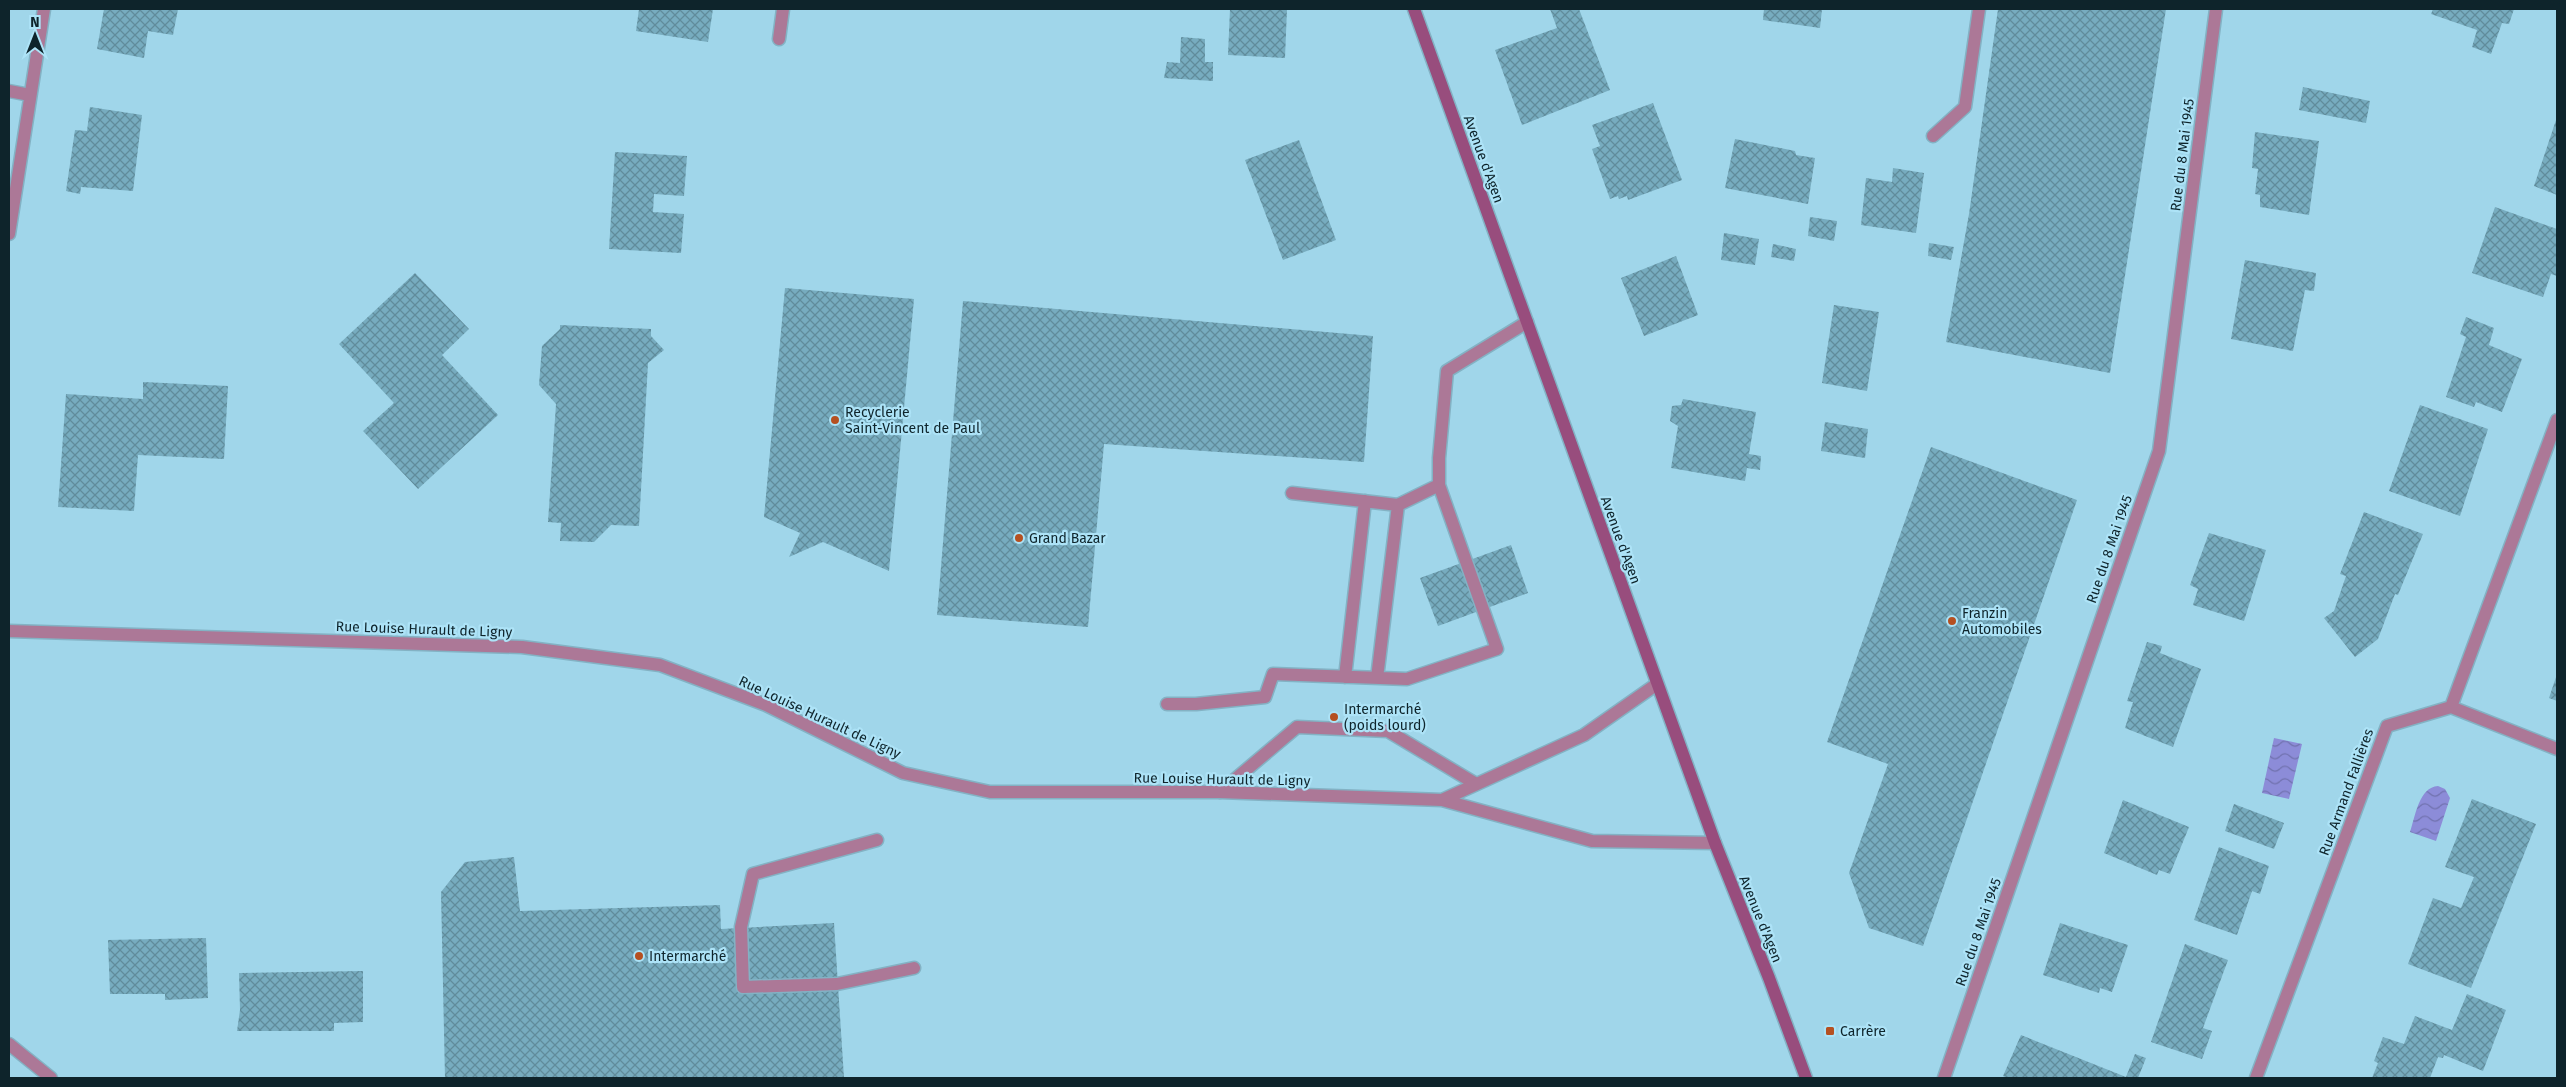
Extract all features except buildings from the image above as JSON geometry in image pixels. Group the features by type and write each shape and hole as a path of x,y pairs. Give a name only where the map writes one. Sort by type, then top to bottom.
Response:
{"main road":[{"name":"Avenue d'Agen","path":"1414,9 1714,843 1769,978 1806,1078"}],"street":[{"path":"9,234 44,9"},
{"path":"779,39 783,9"},
{"path":"1933,136 1965,107 1979,9"},
{"name":"Rue du 8 Mai 1945","path":"1944,1078 2159,451 2216,9"},
{"path":"9,91 30,95"},
{"path":"1167,704 1196,704 1265,697 1273,674 1407,679 1497,650 1439,485 1439,458 1447,371 1527,322"},
{"path":"2557,420 2451,707 2557,749"},
{"path":"1292,493 1398,504 1439,485"},
{"path":"1345,677 1365,501"},
{"path":"1377,678 1398,504"},
{"name":"Rue Louise Hurault de Ligny","path":"9,630 522,647 660,665 766,705 903,773 990,792 1220,792 1442,800 1592,841 1714,843"},
{"name":"Rue Louise Hurault de Ligny","path":"1442,800 1584,735 1657,684"},
{"name":"Rue Armand Fallières","path":"2256,1078 2387,726 2451,707"},
{"path":"1220,792 1297,727 1388,731 1476,784"},
{"path":"877,840 753,874 741,927 743,987 837,984 914,968"},
{"path":"9,1044 52,1078"}],"water":[{"path":"2274,738 2302,744 2289,799 2262,793"},
{"path":"2438,786 2445,789 2450,798 2436,841 2410,832 2422,797 2426,792"}],"place":[{"name":"Recyclerie Saint-Vincent de Paul","path":"835,420"},
{"name":"Grand Bazar","path":"1019,538"},
{"name":"Franzin Automobiles","path":"1952,621"},
{"name":"Intermarché (poids lourd)","path":"1334,717"},
{"name":"Intermarché","path":"639,956"},
{"name":"Carrère","path":"1830,1031"}]}
